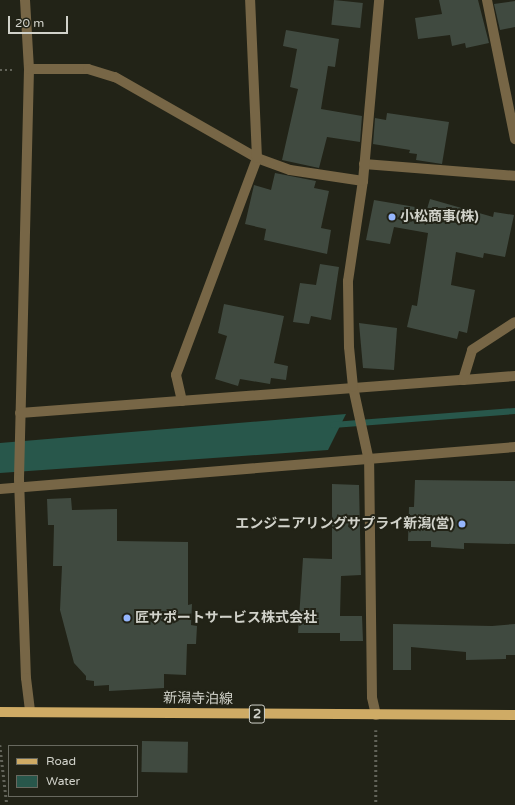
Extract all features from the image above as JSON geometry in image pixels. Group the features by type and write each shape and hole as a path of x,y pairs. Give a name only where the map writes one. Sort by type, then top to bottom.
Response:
{"main road":[{"name":"新潟寺泊線","path":"0,712 30,711 515,716"}],"street":[{"path":"25,0 29,69 19,483 26,678 30,711"},
{"path":"182,401 176,376 257,158 250,0"},
{"path":"376,715 372,697 369,460 353,387 349,347 348,281 363,181 378,0"},
{"path":"487,0 515,139"},
{"path":"29,69 88,69 115,77 257,158 290,170 363,181"},
{"path":"364,164 515,176"},
{"path":"463,380 472,350 515,322"},
{"path":"20,413 515,376"},
{"path":"0,489 19,483 369,460 515,447"}],"path":[{"path":"376,715 376,805"},
{"path":"0,746 7,805"}],"water":[{"path":"346,414 328,450 0,473 0,443"}],"building":[{"path":"334,0 363,3 360,28 331,25"},
{"path":"439,0 478,0 489,43 466,48 465,43 452,46 450,35 418,39 415,18 442,14"},
{"path":"515,1 515,27 500,30 494,4"},
{"path":"286,30 339,39 335,67 328,66 321,109 362,116 360,142 327,137 319,168 282,160 298,89 290,87 297,49 283,46"},
{"path":"387,113 449,122 442,164 416,160 417,154 409,153 410,150 373,144 375,118 386,120"},
{"path":"275,173 316,181 314,188 329,191 321,228 331,230 327,254 264,240 266,229 245,224 254,185 271,190"},
{"path":"430,199 493,217 494,212 514,215 505,257 484,253 483,258 456,252 451,285 475,290 467,333 459,331 457,339 407,327 412,305 417,306 428,233 394,227 390,244 366,240 374,200 427,209"},
{"path":"320,264 339,267 331,320 311,316 309,324 293,322 300,283 316,285"},
{"path":"224,304 284,316 274,363 288,366 286,380 271,378 270,384 240,379 238,386 215,379 227,336 218,333"},
{"path":"359,323 397,328 394,370 363,368"},
{"name":"エンジニアリングサプライ新潟(営)","path":"415,480 515,481 515,544 464,543 464,549 431,547 431,541 408,541 409,507 414,507"},
{"path":"332,484 359,485 361,575 341,576 340,616 362,616 363,641 340,641 340,633 298,633 303,558 332,559"},
{"name":"匠サポートサービス株式会社","path":"71,498 72,510 117,509 117,541 188,542 188,605 192,604 191,625 197,626 196,644 187,644 186,675 164,674 164,688 109,691 109,685 94,686 94,681 86,680 86,676 74,663 60,610 62,566 53,566 54,525 48,525 47,499"},
{"path":"393,624 492,626 515,624 515,655 506,655 506,659 466,660 466,652 411,647 411,670 393,670"},
{"path":"142,741 188,742 187,773 141,772"}],"waterway":[{"path":"333,425 515,411"}],"place":[{"name":"小松商事(株)","path":"392,217"},
{"name":"エンジニアリングサプライ新潟(営)","path":"462,524"},
{"name":"匠サポートサービス株式会社","path":"127,618"}]}
